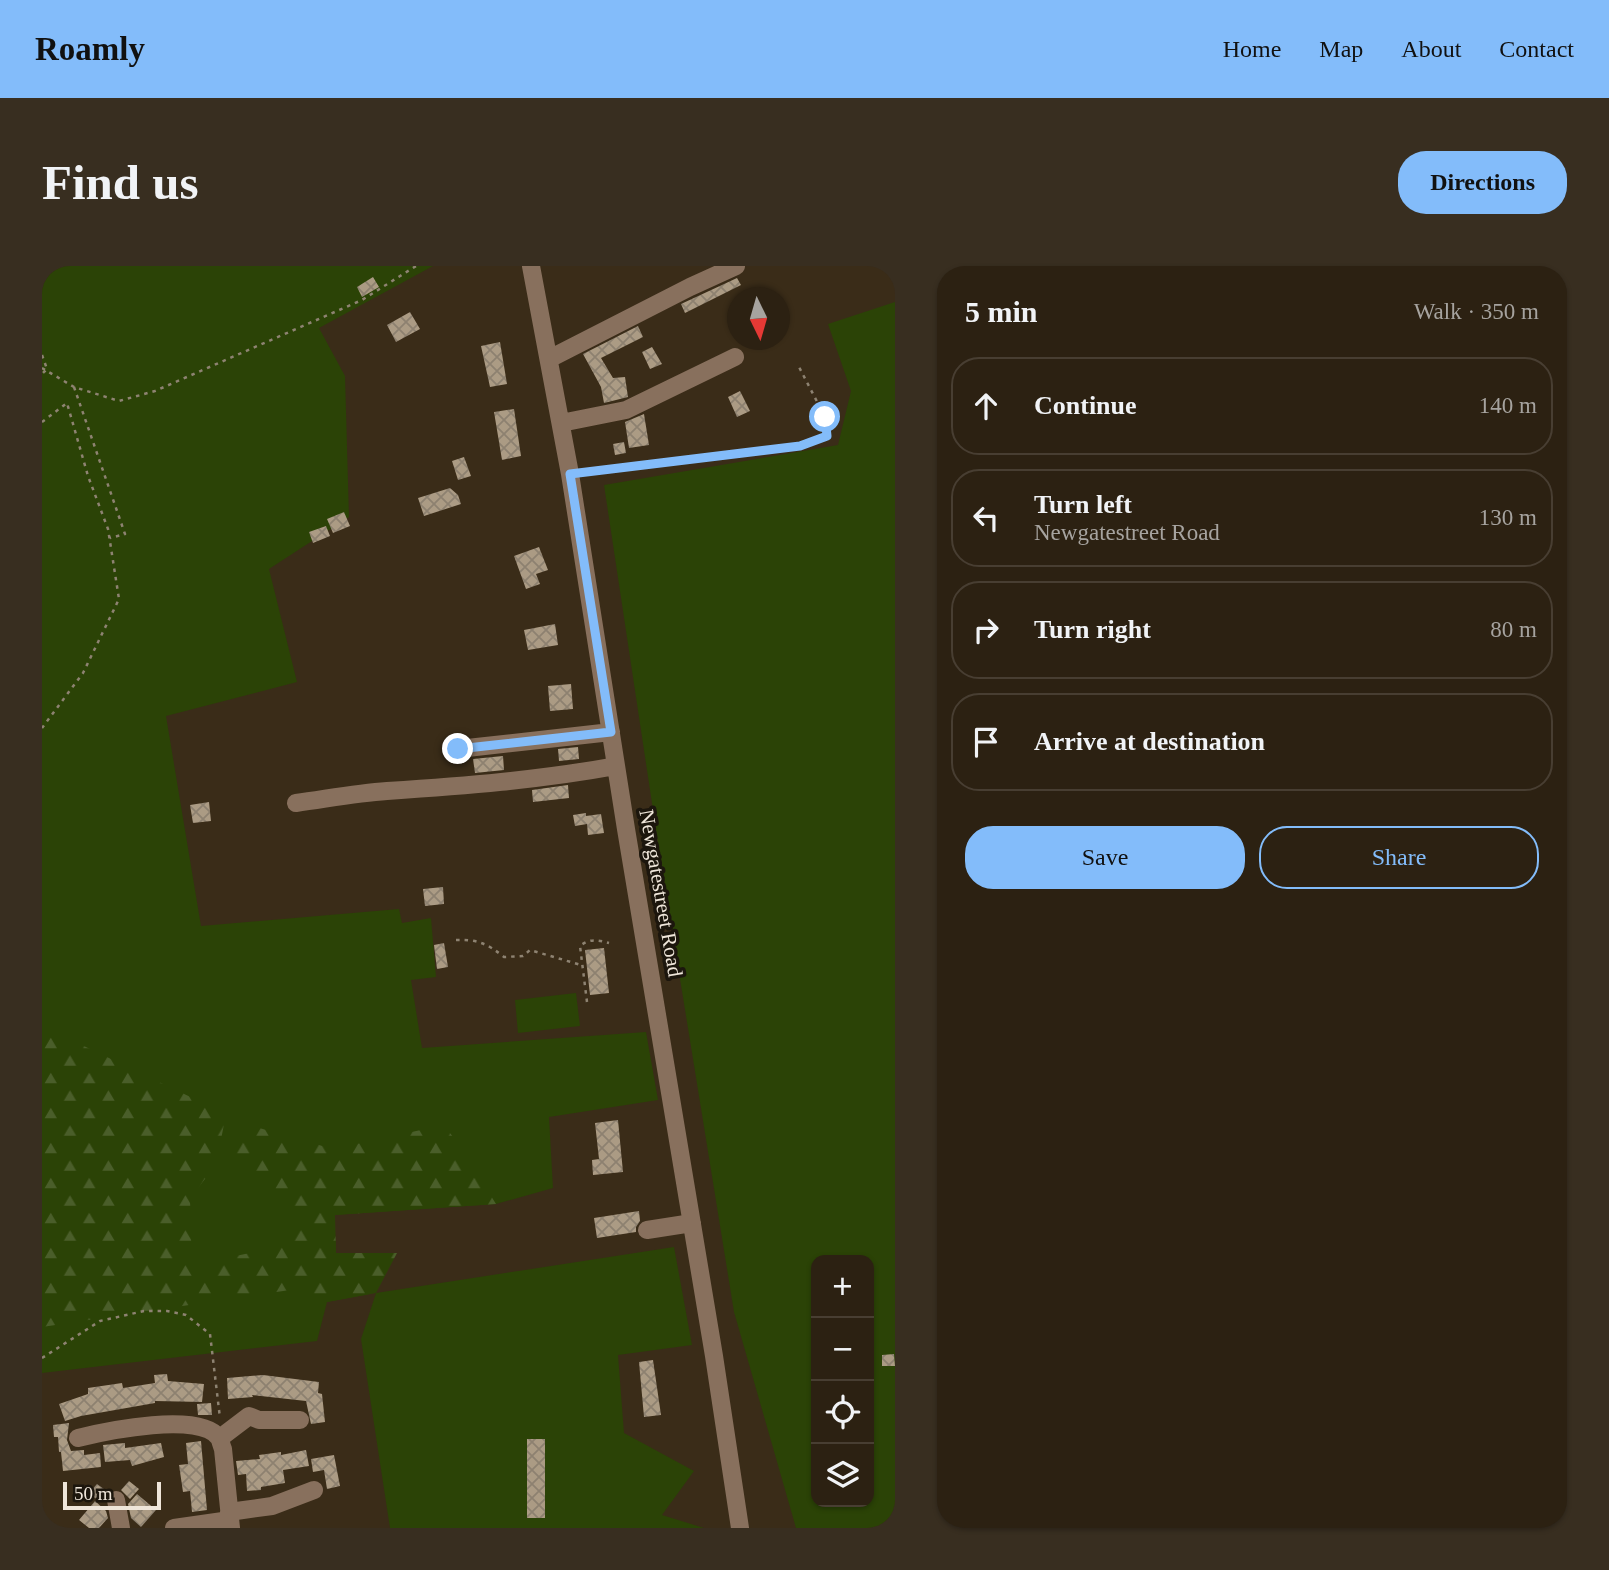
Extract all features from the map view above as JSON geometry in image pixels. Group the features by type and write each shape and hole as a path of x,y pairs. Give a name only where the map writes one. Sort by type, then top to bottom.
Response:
{"street":[{"name":"Newgatestreet Road","path":"531,266 570,474 740,1528"},
{"path":"550,359 690,286 736,266"},
{"path":"561,422 626,411 735,357"},
{"path":"458,749 611,732"},
{"path":"296,803 385,791 436,789 521,780 616,766"},
{"path":"647,1230 692,1223"},
{"path":"220,1438 248,1416 259,1420 300,1420"},
{"path":"78,1438 107,1430 133,1427 190,1425 207,1430 220,1438 223,1448 230,1520"},
{"path":"174,1528 230,1520 314,1490"},
{"path":"116,1500 121,1528"}],"path":[{"path":"44,369 74,387 119,401 155,391 362,300 416,266"},
{"path":"42,355 42,374"},
{"path":"570,474 800,446 827,436 825,417 798,365"},
{"path":"74,387 125,534 109,538"},
{"path":"42,422 66,402 109,538 120,599 83,673 42,728"},
{"path":"456,940 488,943 504,957 523,956 530,950 581,965"},
{"path":"587,1002 580,946 586,941 609,943"},
{"path":"42,1358 100,1321 145,1311 167,1311 186,1315 210,1334 220,1438"}],"green space":[{"path":"42,266 433,266 319,328 345,376 349,517 269,569 297,682 166,716 201,926 399,909 402,923 431,918 436,977 411,980 422,1048 646,1032 658,1100 549,1117 553,1188 496,1204 334,1215 336,1253 397,1253 370,1294 327,1302 317,1341 42,1373"},
{"path":"895,302 895,1528 796,1528 734,1312 658,843 604,485 838,445 851,391 828,324"},
{"path":"576,993 580,1026 518,1033 515,1000"},
{"path":"42,1026 226,1114 216,1165 190,1198 192,1265 294,1244 282,1194 228,1154 245,1124 333,1149 444,1125 496,1204 335,1215 336,1253 397,1253 376,1293 327,1302 290,1290 42,1327"},
{"path":"674,1247 692,1345 618,1355 624,1433 694,1471 662,1515 704,1528 390,1528 361,1339 376,1293"}],"building":[{"path":"373,277 379,287 362,297 357,287"},
{"path":"737,278 741,285 727,287 727,292 685,313 681,304"},
{"path":"410,312 420,329 396,342 387,325"},
{"path":"638,326 643,337 601,358 613,378 625,377 628,397 604,403 601,387 583,354"},
{"path":"500,342 507,384 490,387 481,346"},
{"path":"652,347 662,364 650,369 642,352"},
{"path":"740,391 750,411 737,417 728,397"},
{"path":"514,409 521,456 502,460 494,412"},
{"path":"644,414 649,445 629,448 625,422"},
{"path":"624,442 626,453 615,455 613,444"},
{"path":"464,457 471,476 458,480 452,461"},
{"path":"450,488 458,495 461,504 424,516 418,498"},
{"path":"344,512 350,526 333,533 327,519"},
{"path":"326,526 330,536 313,543 309,532"},
{"path":"539,547 548,570 536,574 540,584 526,589 514,556"},
{"path":"555,624 558,645 528,650 524,630"},
{"path":"571,684 573,709 550,711 548,686"},
{"path":"578,747 579,759 559,761 558,749"},
{"path":"503,756 504,770 475,773 473,759"},
{"path":"568,785 569,798 533,802 532,790"},
{"path":"209,802 211,821 193,823 190,805"},
{"path":"586,813 586,816 601,814 604,833 588,835 587,824 575,826 573,815"},
{"path":"443,887 444,904 425,906 423,889"},
{"path":"444,943 448,967 437,969 434,945"},
{"path":"604,948 609,993 590,995 585,950"},
{"path":"618,1120 623,1172 593,1175 592,1160 599,1159 595,1123"},
{"path":"639,1211 640,1221 636,1232 597,1238 594,1218"},
{"path":"894,1354 895,1366 882,1366 882,1355"},
{"path":"653,1360 661,1415 644,1417 639,1362"},
{"path":"167,1374 168,1381 204,1384 202,1402 155,1401 65,1421 59,1404 88,1394 88,1388 122,1383 123,1388 155,1383 154,1375"},
{"path":"263,1375 319,1382 318,1393 322,1394 325,1422 311,1424 306,1401 252,1395 253,1397 228,1399 227,1378"},
{"path":"211,1403 212,1415 198,1415 197,1404"},
{"path":"69,1423 67,1440 71,1451 84,1450 84,1455 100,1453 101,1467 63,1471 58,1437 54,1437 53,1425"},
{"path":"527,1439 545,1439 545,1518 527,1518"},
{"path":"201,1441 207,1510 192,1512 190,1491 183,1492 179,1465 188,1464 186,1443"},
{"path":"125,1443 125,1448 161,1443 164,1457 132,1466 130,1460 105,1462 103,1445"},
{"path":"306,1450 309,1466 283,1470 285,1483 247,1491 246,1474 238,1475 236,1461 260,1459 259,1455 281,1452 281,1455"},
{"path":"334,1455 340,1486 327,1489 324,1470 313,1472 311,1459"},
{"path":"129,1481 139,1489 130,1499 121,1490"},
{"path":"97,1484 108,1492 100,1502 89,1493"},
{"path":"137,1494 156,1510 141,1527 131,1518 128,1504"},
{"path":"95,1501 106,1511 108,1518 99,1528 89,1528 79,1520"}],"route":[{"path":"458,749 611,732 570,474 800,446 827,436 825,417"}]}
